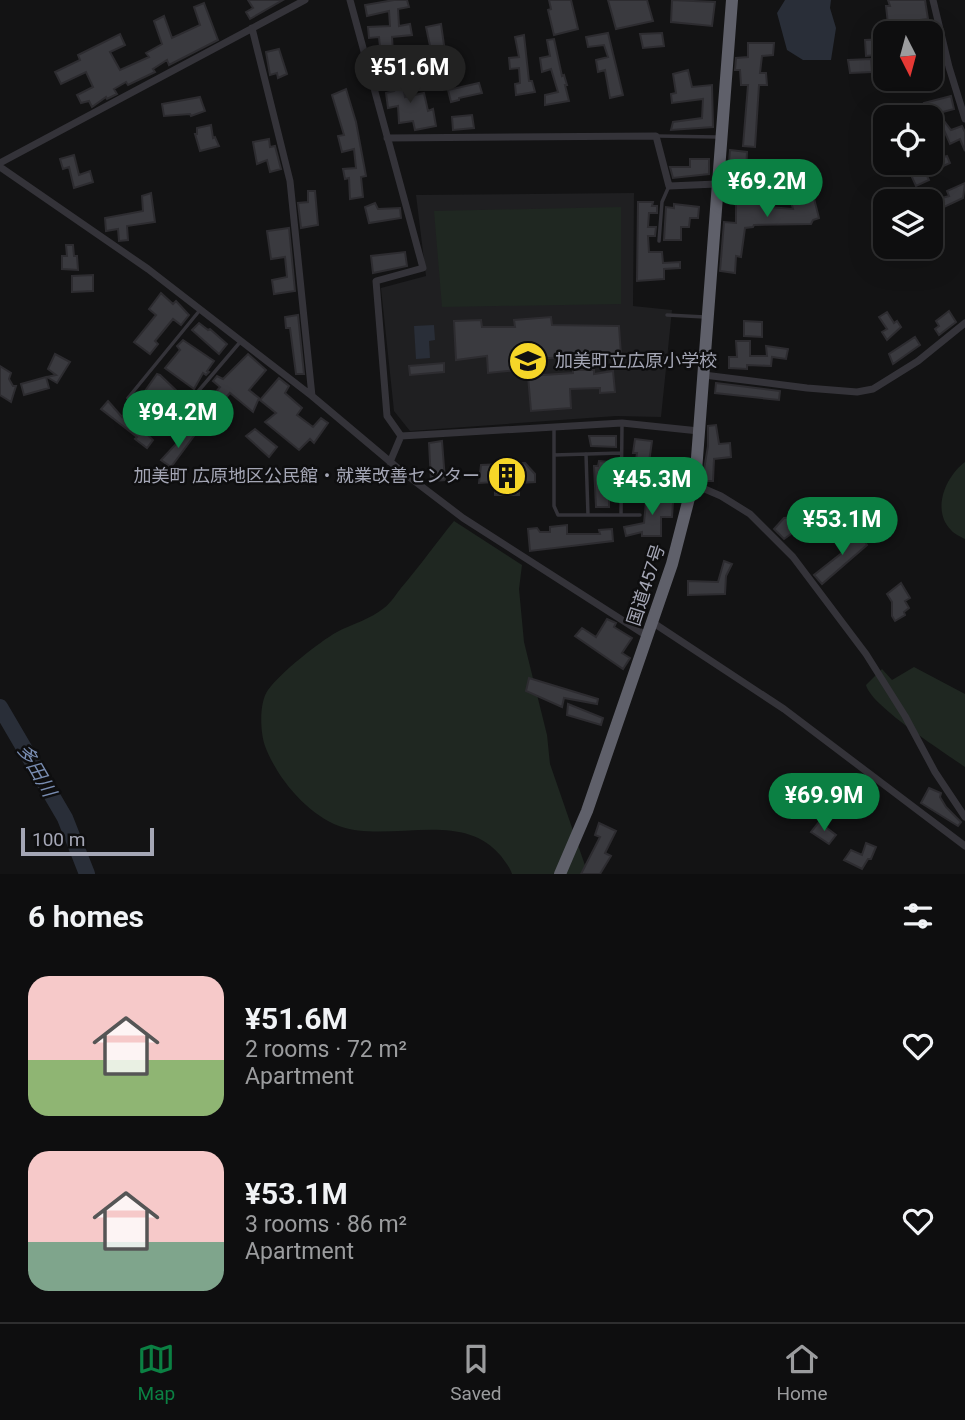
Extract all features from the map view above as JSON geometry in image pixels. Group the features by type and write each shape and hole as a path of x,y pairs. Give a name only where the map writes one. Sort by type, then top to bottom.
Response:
{"highway":[{"name":"国道457号","path":"560,874 587,811 648,636 672,564 693,484 704,375 732,0"}],"street":[{"path":"305,0 0,165 148,269 463,518 648,636"},
{"path":"350,0 423,268 376,281 387,416 401,436"},
{"path":"933,0 965,119"},
{"path":"252,28 290,181 312,396"},
{"path":"387,138 656,136 669,186 717,184"},
{"path":"704,375 807,388 857,392 873,389 918,361 965,323"},
{"path":"401,436 622,423 699,431"},
{"path":"390,461 401,436"},
{"path":"693,484 721,496 750,514 793,557 866,654 905,716 935,772 965,817"},
{"path":"652,622 784,709 965,846"}],"lane":[{"path":"656,136 721,137"},
{"path":"659,241 662,202 669,186"},
{"path":"200,310 128,398 166,429 241,341"},
{"path":"667,315 707,318"},
{"path":"621,515 622,423"},
{"path":"554,426 554,506 558,515 640,515"},
{"path":"554,455 621,453"},
{"path":"586,454 588,515"}],"shaded area":[{"path":"785,0 831,0 830,8 836,28 831,60 803,60 787,50 777,13"},
{"name":"加美町立広原小学校","path":"634,193 633,306 672,310 661,417 616,416 410,431 394,411 381,288 426,276 416,195"},
{"path":"621,207 621,304 442,307 434,211"},
{"path":"434,325 435,340 429,341 430,358 416,359 414,326"},
{"path":"965,462 965,539 952,531 945,522 942,503 947,484"},
{"path":"454,521 522,565 519,589 524,642 547,735 550,764 588,874 512,874 501,856 485,842 446,830 380,832 339,826 316,813 294,794 277,770 265,746 261,725 262,709 268,690 300,658 329,637 387,606"},
{"path":"914,667 965,694 965,767 894,716 871,694 866,685 882,669 892,680"}],"building":[{"path":"248,0 283,0 250,19 246,12 253,8"},
{"path":"407,0 409,7 398,9 399,26 410,24 412,35 392,37 394,67 382,67 379,37 369,38 368,27 390,26 389,11 367,16 365,5"},
{"path":"549,0 571,0 578,29 554,35 548,10 551,9"},
{"path":"608,0 647,0 653,21 616,29"},
{"path":"672,0 715,2 712,26 671,22"},
{"path":"888,0 925,0 928,19 888,21 886,6 890,6"},
{"path":"204,3 218,40 169,65 167,60 153,69 155,72 128,85 126,82 114,89 117,94 107,99 106,97 92,107 89,101 81,103 77,95 93,87 86,72 61,84 55,72 80,60 78,55 120,34 125,45 110,52 120,70 149,57 146,53 162,44 154,21 164,16 172,38 200,25 194,7"},
{"path":"441,24 445,52 432,55 426,27"},
{"path":"608,33 623,95 610,98 605,70 598,72 596,60 608,57 604,45 588,47 586,37"},
{"path":"662,33 664,46 643,48 640,34"},
{"path":"524,35 529,81 532,81 535,92 516,95 515,84 520,83 519,68 510,69 509,58 519,57 515,37"},
{"path":"554,39 569,101 545,105 545,95 558,92 551,69 542,72 540,58 550,56 547,40"},
{"path":"865,40 873,40 873,55 866,56"},
{"path":"748,43 774,43 773,55 762,56 760,73 766,73 767,85 759,85 755,147 743,146 748,85 741,85 740,70 735,70 736,58 748,57"},
{"path":"279,49 287,74 278,78 277,73 270,75 266,52"},
{"path":"871,59 872,72 850,73 848,60"},
{"path":"688,70 692,87 712,85 713,127 671,130 673,122 702,118 703,99 672,103 671,94 676,93 673,74"},
{"path":"401,72 405,97 424,93 428,111 433,109 436,126 415,130 413,121 399,123 398,106 388,108 386,93 394,91 390,74"},
{"path":"479,83 482,93 451,102 448,90"},
{"path":"346,89 356,122 366,176 361,177 363,197 350,199 349,178 345,179 343,169 356,168 354,149 342,152 338,136 344,135 332,95"},
{"path":"951,96 954,109 943,112 943,105 924,103"},
{"path":"200,97 205,111 191,116 164,116 162,104"},
{"path":"472,115 474,128 453,130 452,117"},
{"path":"943,120 951,130 962,126 965,132 965,151 960,139 950,144 943,128"},
{"path":"211,125 213,138 215,137 219,146 200,151 195,134 197,128"},
{"path":"269,139 270,147 275,146 281,169 270,172 267,160 257,164 253,142"},
{"path":"730,150 747,152 746,173 728,173"},
{"path":"74,155 79,175 90,171 93,182 74,188 69,167 63,169 60,159"},
{"path":"947,156 950,163 943,166 943,157"},
{"path":"690,159 709,159 709,174 673,178 670,167 690,167"},
{"path":"807,171 819,218 811,224 754,225 745,228 741,257 736,256 735,273 720,271 724,222 736,223 736,202 793,209 789,194 797,191 793,172"},
{"path":"911,175 926,175 929,180 916,186"},
{"path":"965,183 963,198 943,208 943,198 949,196 947,191"},
{"path":"308,191 315,191 318,225 301,228 298,203 308,202"},
{"path":"151,193 155,222 127,226 128,240 119,241 118,229 106,231 105,218 143,211 142,196"},
{"path":"638,202 653,202 652,206 657,206 657,213 649,213 648,227 656,227 655,236 648,236 649,252 662,252 663,263 680,262 680,268 664,269 664,279 637,281"},
{"path":"375,203 378,209 400,208 401,218 369,223 365,207"},
{"path":"674,204 699,207 698,218 690,218 689,227 681,227 681,240 664,240 666,207 674,208"},
{"path":"289,228 295,291 274,294 272,280 287,277 285,257 271,259 267,231"},
{"path":"66,245 73,245 78,270 62,269 62,256 67,256"},
{"path":"405,252 407,266 373,273 371,256"},
{"path":"93,275 93,291 72,292 72,276"},
{"path":"161,293 173,304 176,301 189,315 181,325 173,319 155,341 158,344 150,354 134,342 156,315 149,309"},
{"path":"949,311 956,322 939,335 935,329 939,326 936,321"},
{"path":"887,312 894,323 897,321 901,327 887,340 882,332 887,329 879,317"},
{"path":"298,315 304,374 296,374 290,328 286,328 285,317"},
{"path":"551,317 552,325 619,326 621,355 527,359 527,369 488,373 487,356 456,360 454,321 481,320 482,327 515,327 514,320"},
{"path":"744,321 762,322 762,337 744,336"},
{"path":"199,323 227,344 219,354 192,330"},
{"path":"915,337 920,345 893,364 889,354"},
{"path":"183,340 214,361 207,371 209,372 206,375 203,373 194,389 165,368 180,350 177,346"},
{"path":"736,341 750,341 750,356 767,356 766,346 788,349 786,359 772,357 771,366 747,365 747,369 729,368 729,357 737,357"},
{"path":"55,354 70,362 57,383 47,377 56,375 48,369"},
{"path":"248,354 266,370 249,390 259,398 253,412 230,393 194,434 186,428 201,413 198,411 204,403 206,404 220,387 213,381 217,376 223,379"},
{"path":"444,363 444,372 410,375 409,366"},
{"path":"0,366 11,373 9,379 13,386 16,386 11,402 0,395"},
{"path":"573,370 594,370 594,374 613,371 615,392 600,393 600,388 570,389 571,408 531,411 528,376 573,373"},
{"path":"157,374 184,398 178,407 174,404 160,419 138,401"},
{"path":"46,377 49,388 24,395 21,384"},
{"path":"279,378 289,386 285,393 302,408 297,415 313,427 321,418 328,423 314,443 310,439 299,450 265,422 276,413 260,400"},
{"path":"716,383 780,391 779,400 715,393"},
{"path":"108,401 122,417 125,412 137,422 135,423 153,440 147,448 101,409"},
{"path":"716,425 719,444 730,443 731,457 714,459 713,481 702,481 708,446 708,426"},
{"path":"255,429 277,447 269,457 246,436"},
{"path":"188,431 194,436 171,467 161,460"},
{"path":"589,436 616,436 616,447 591,446"},
{"path":"635,439 652,441 645,491 632,489 637,453 633,453"},
{"path":"442,441 445,480 431,481 429,443"},
{"path":"599,461 609,462 609,507 596,507 594,466 598,466"},
{"name":"加美町 広原地区公民館・就業改善センター","path":"525,463 535,474 535,482 519,483 519,495 495,495 495,482 479,483 481,465"},
{"path":"647,491 656,492 655,501 673,502 672,517 661,517 661,536 642,536 642,532 626,536 624,527 644,523"},
{"path":"795,517 802,526 784,539 774,529 784,518"},
{"path":"567,525 567,534 600,534 599,530 612,529 613,541 530,551 528,529 537,528 540,532 550,532 550,527"},
{"path":"858,531 867,545 822,584 814,575 843,552 838,546"},
{"path":"724,561 732,564 726,576 725,594 688,595 688,581 718,582"},
{"path":"901,583 910,598 905,601 909,608 904,612 905,615 895,621 892,616 892,602 887,594"},
{"path":"607,619 616,623 614,627 632,638 622,653 630,658 623,669 575,636 582,628 596,637"},
{"path":"529,678 598,699 597,704 564,698 562,707 526,691"},
{"path":"568,704 603,718 601,725 567,715"},
{"path":"929,788 941,793 940,797 946,807 961,822 958,826 921,803"},
{"path":"819,822 836,835 829,844 811,832"},
{"path":"599,823 616,831 605,853 611,856 600,874 581,874 600,837 595,835"},
{"path":"866,843 876,847 871,859 868,859 862,869 844,860 851,850 862,855"}],"waterway":[{"name":"多田川","path":"0,707 65,818 87,874"}],"place":[{"name":"加美町立広原小学校","path":"528,361"},
{"name":"加美町 広原地区公民館・就業改善センター","path":"507,476"}]}
